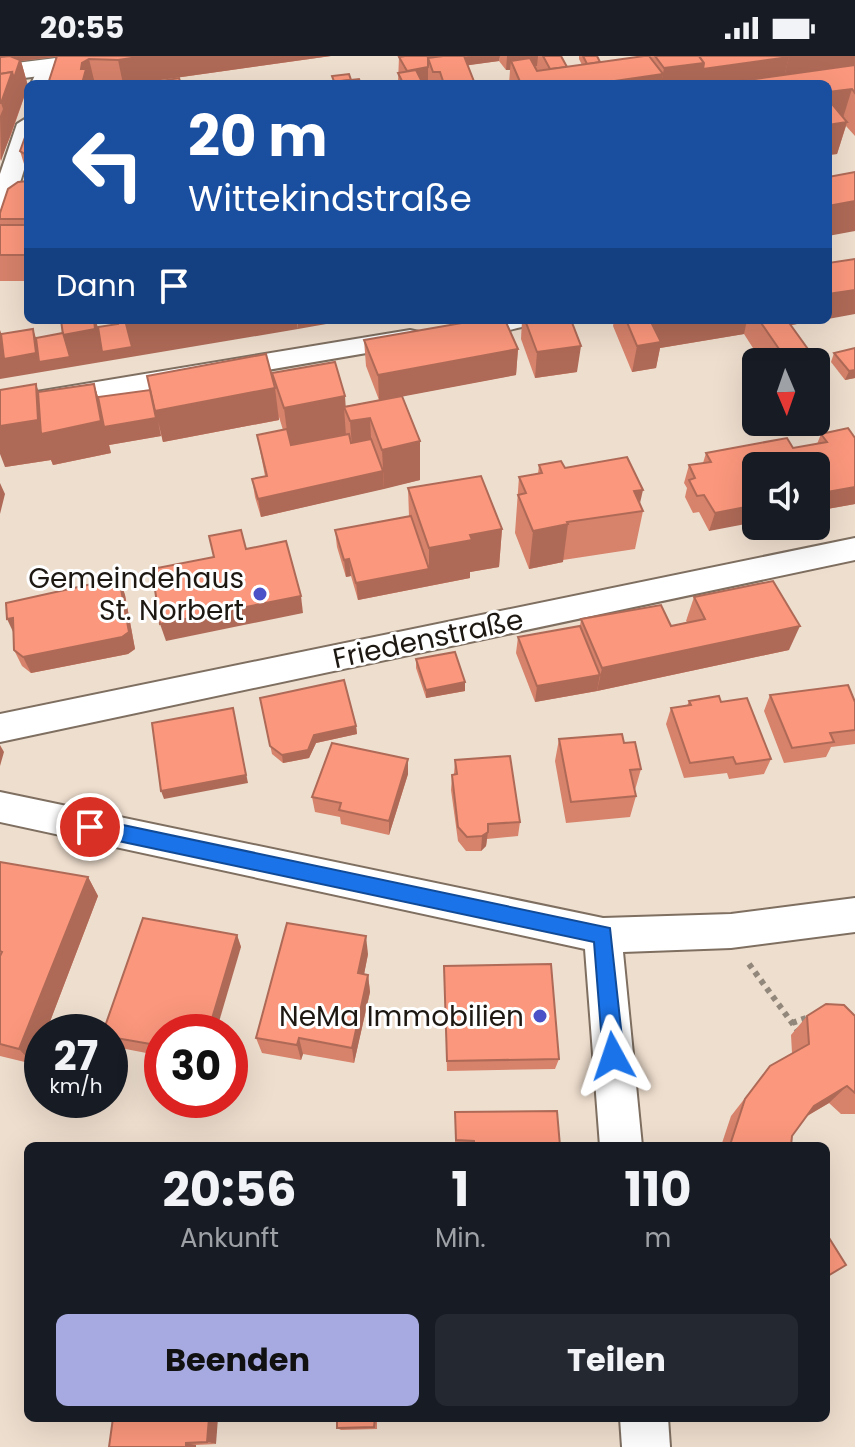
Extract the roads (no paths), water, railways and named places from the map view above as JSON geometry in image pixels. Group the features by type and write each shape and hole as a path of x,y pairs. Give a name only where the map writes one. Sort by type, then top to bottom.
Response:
{"main road":[{"path":"0,73 44,76 135,56"}],"street":[{"path":"24,136 0,206 24,202"},
{"path":"0,407 493,324"},
{"name":"Friedenstraße","path":"0,728 855,549"},
{"path":"0,807 603,935 731,931 855,915"},
{"path":"603,935 621,1142"},
{"path":"644,1422 646,1447"}],"place":[{"name":"Gemeindehaus St. Norbert","path":"260,594"},
{"name":"NeMa Immobilien","path":"540,1016"}]}
